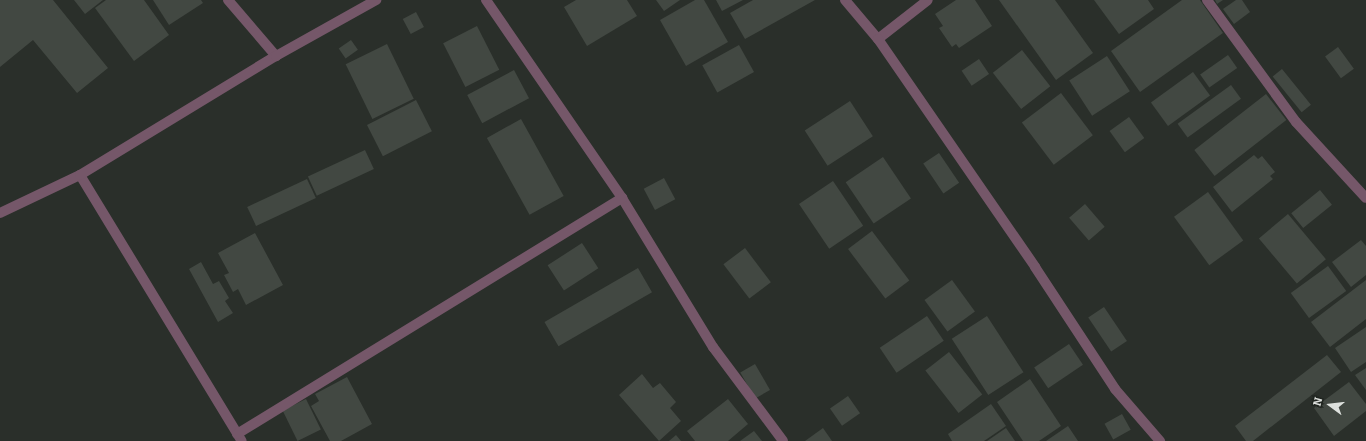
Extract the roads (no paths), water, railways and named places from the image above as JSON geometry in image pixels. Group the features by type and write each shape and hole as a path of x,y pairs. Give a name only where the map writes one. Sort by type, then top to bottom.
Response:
{"street":[{"path":"228,0 276,56"},
{"path":"0,213 80,176 276,56 376,0"},
{"path":"486,0 622,198 713,346 783,441"},
{"path":"845,0 878,39 1035,267 1115,389 1160,441"},
{"path":"878,39 928,0"},
{"path":"1207,0 1296,122 1366,198"},
{"path":"80,176 240,438 622,198"}]}
